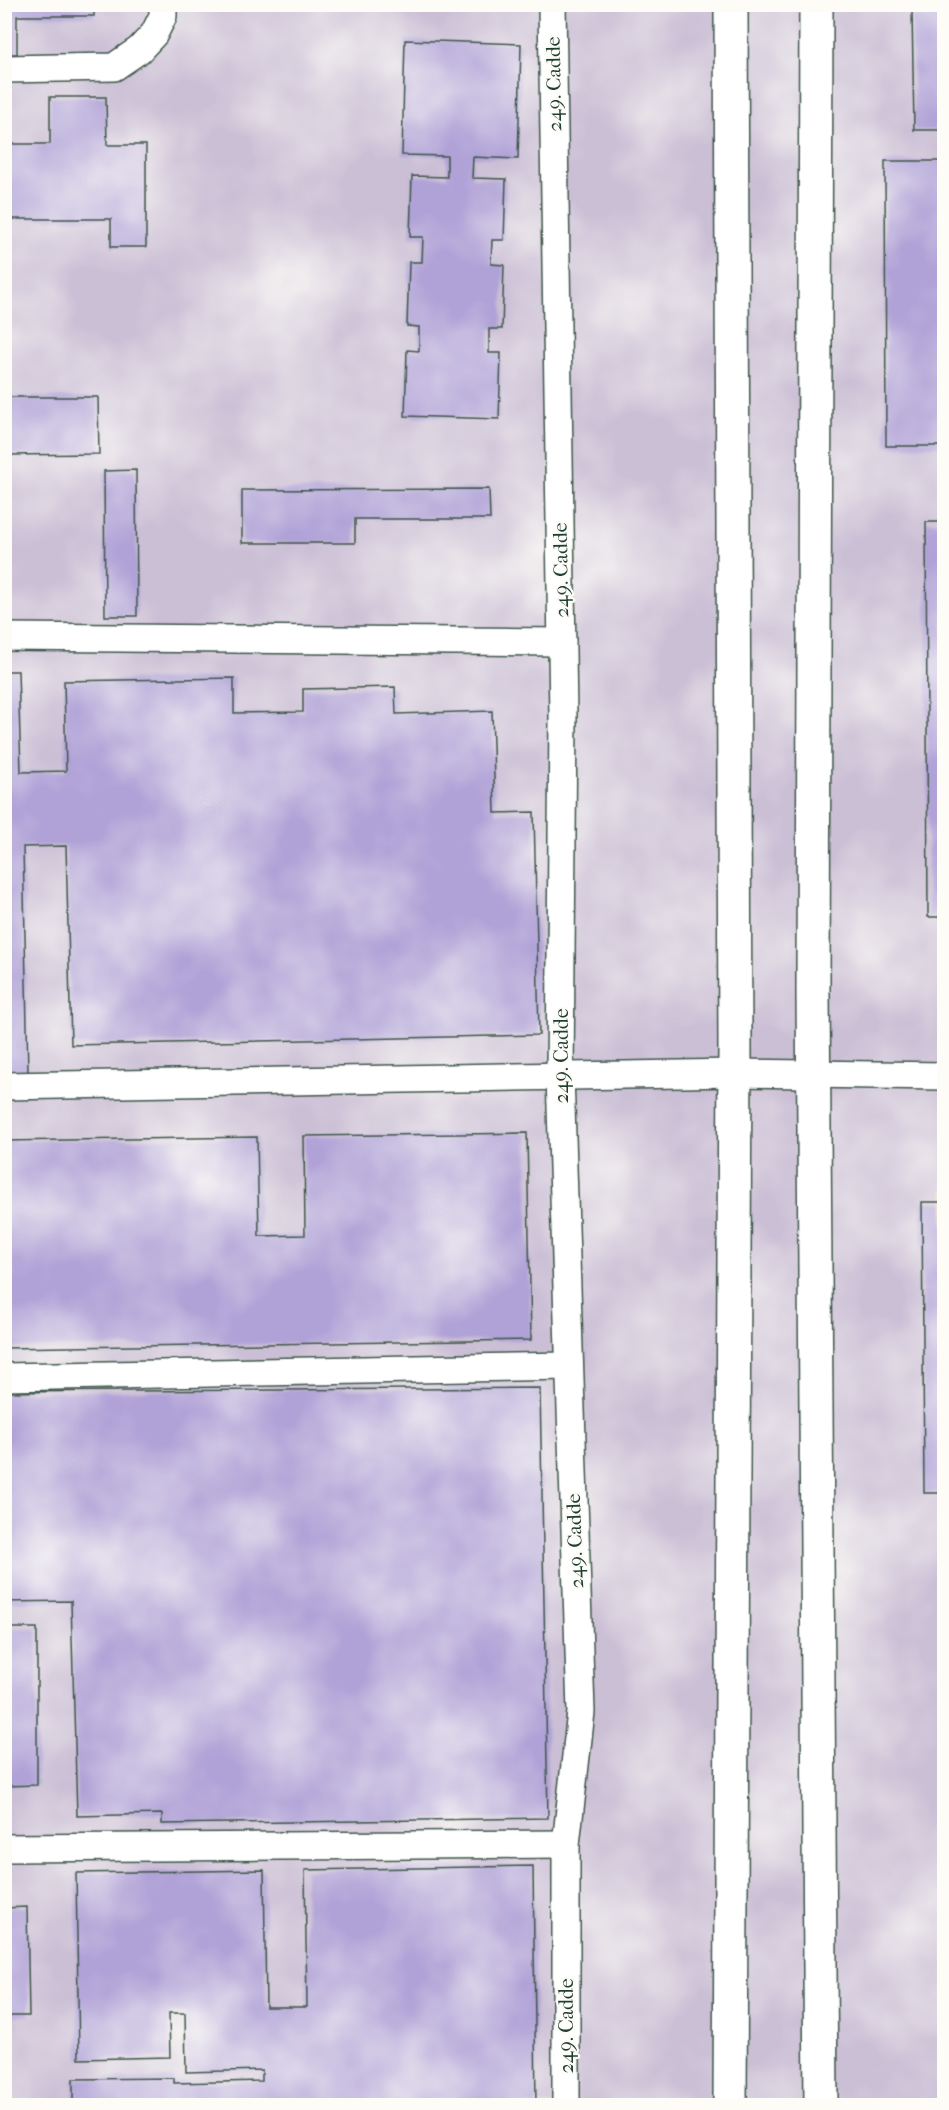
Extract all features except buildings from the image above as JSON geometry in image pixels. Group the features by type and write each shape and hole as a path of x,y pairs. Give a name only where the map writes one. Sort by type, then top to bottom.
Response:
{"street":[{"path":"4,69 114,67 139,50 153,34 164,16 163,4"},
{"name":"249. Cadde","path":"552,4 562,642 560,1076 581,1712 566,1844 566,2106"},
{"path":"730,2106 736,512 731,4"},
{"path":"816,4 814,1076 822,2106"},
{"path":"4,637 562,642"},
{"path":"4,1086 735,1073 814,1076 945,1076"},
{"path":"4,1377 568,1366"},
{"path":"4,1848 566,1844"}],"shaded area":[{"path":"5,5 944,5 944,2105 5,2105"}]}
